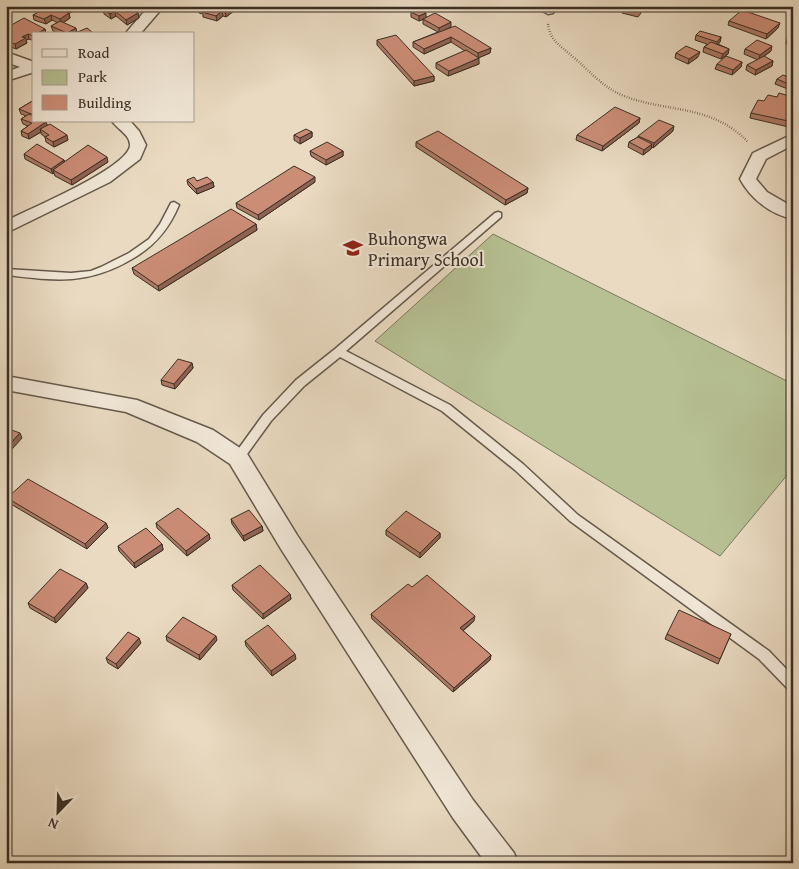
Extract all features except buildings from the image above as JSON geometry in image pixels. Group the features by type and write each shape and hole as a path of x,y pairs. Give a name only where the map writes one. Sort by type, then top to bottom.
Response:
{"street":[{"path":"134,32 158,6"},
{"path":"6,56 32,68"},
{"path":"6,77 32,68"},
{"path":"6,228 109,177 128,164 137,153 139,146 136,136 121,122"},
{"path":"793,139 759,156 748,179 752,188 766,201 793,214"},
{"path":"6,384 130,405 205,436 238,458 289,542 458,801 504,863"}],"lane":[{"path":"6,272 32,276 91,274 107,269 151,242 168,219 174,205"},
{"path":"238,458 267,418 300,383 339,352 498,215"},
{"path":"339,352 446,408 519,467 574,518 764,654 793,686"}],"path":[{"path":"549,8 548,31 554,44 573,57 588,73 630,98 686,108 718,119 743,136 759,156"}],"green space":[{"path":"493,234 793,384 793,468 720,556 375,341"}],"place":[{"name":"Buhongwa Primary School","path":"353,248"}]}
